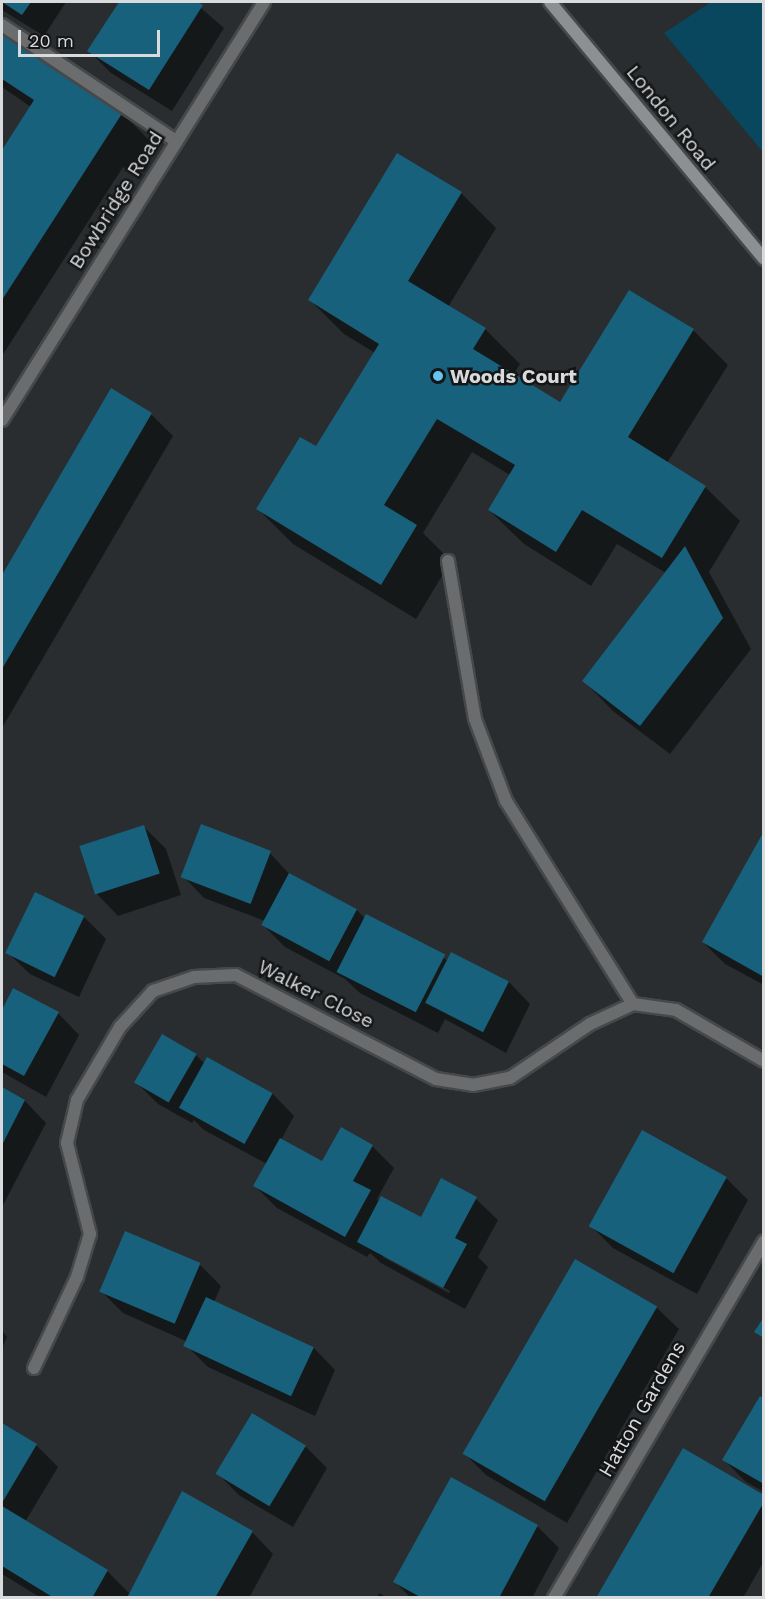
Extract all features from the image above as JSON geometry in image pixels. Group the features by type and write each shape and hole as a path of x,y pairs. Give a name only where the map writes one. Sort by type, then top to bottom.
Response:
{"main road":[{"name":"London Road","path":"550,2 764,259"}],"street":[{"name":"Bowbridge Road","path":"2,420 264,2"},
{"path":"2,25 176,141"},
{"path":"448,561 474,719 506,801 633,1004 676,1010 764,1061"},
{"name":"Walker Close","path":"34,1368 77,1277 90,1234 68,1143 77,1100 120,1027 153,991 194,976 236,975 436,1079 473,1085 510,1078 590,1024 633,1004"},
{"name":"Hatton Gardens","path":"554,1598 764,1241"}],"shaded area":[{"path":"711,2 763,2 763,152 664,33"}],"building":[{"path":"2,2 31,2 22,15"},
{"path":"119,2 197,2 203,5 149,90 87,51"},
{"path":"2,32 123,112 2,300 2,150 34,100 2,79"},
{"name":"Woods Court","path":"397,153 462,192 408,281 486,328 473,349 560,402 629,290 694,329 628,437 706,486 662,558 582,510 556,552 488,510 515,465 437,419 384,505 417,525 381,585 256,509 300,437 316,446 379,344 308,300"},
{"path":"111,388 152,413 2,669 2,575"},
{"path":"685,546 723,618 640,726 582,681"},
{"path":"201,824 271,851 251,904 181,877"},
{"path":"144,825 160,874 95,895 79,846"},
{"path":"764,831 764,977 702,942"},
{"path":"289,873 357,909 329,961 261,925"},
{"path":"35,892 84,916 55,977 5,953"},
{"path":"366,914 445,954 416,1012 336,972"},
{"path":"451,952 509,982 483,1032 425,1003"},
{"path":"13,988 59,1012 24,1076 2,1064 2,1010"},
{"path":"162,1034 197,1054 169,1102 134,1082"},
{"path":"207,1057 273,1093 244,1144 179,1108"},
{"path":"2,1087 25,1100 2,1145"},
{"path":"341,1127 373,1145 353,1181 371,1190 345,1237 253,1186 280,1138 322,1161"},
{"path":"642,1130 727,1177 674,1273 589,1226"},
{"path":"441,1178 477,1197 455,1238 467,1244 443,1288 357,1242 381,1196 421,1217"},
{"path":"125,1231 200,1263 175,1324 99,1292"},
{"path":"575,1259 657,1306 545,1501 462,1454"},
{"path":"206,1297 314,1347 291,1396 183,1346"},
{"path":"764,1317 764,1338 754,1332"},
{"path":"760,1396 764,1399 764,1484 722,1460"},
{"path":"252,1413 306,1445 269,1506 215,1474"},
{"path":"2,1423 37,1444 2,1503"},
{"path":"683,1448 764,1495 764,1502 708,1598 596,1598"},
{"path":"451,1477 538,1525 499,1598 422,1598 393,1582"},
{"path":"182,1491 253,1531 215,1598 127,1598"},
{"path":"2,1506 108,1570 92,1598 54,1598 2,1566"}],"place":[{"name":"Woods Court","path":"438,376"}]}
